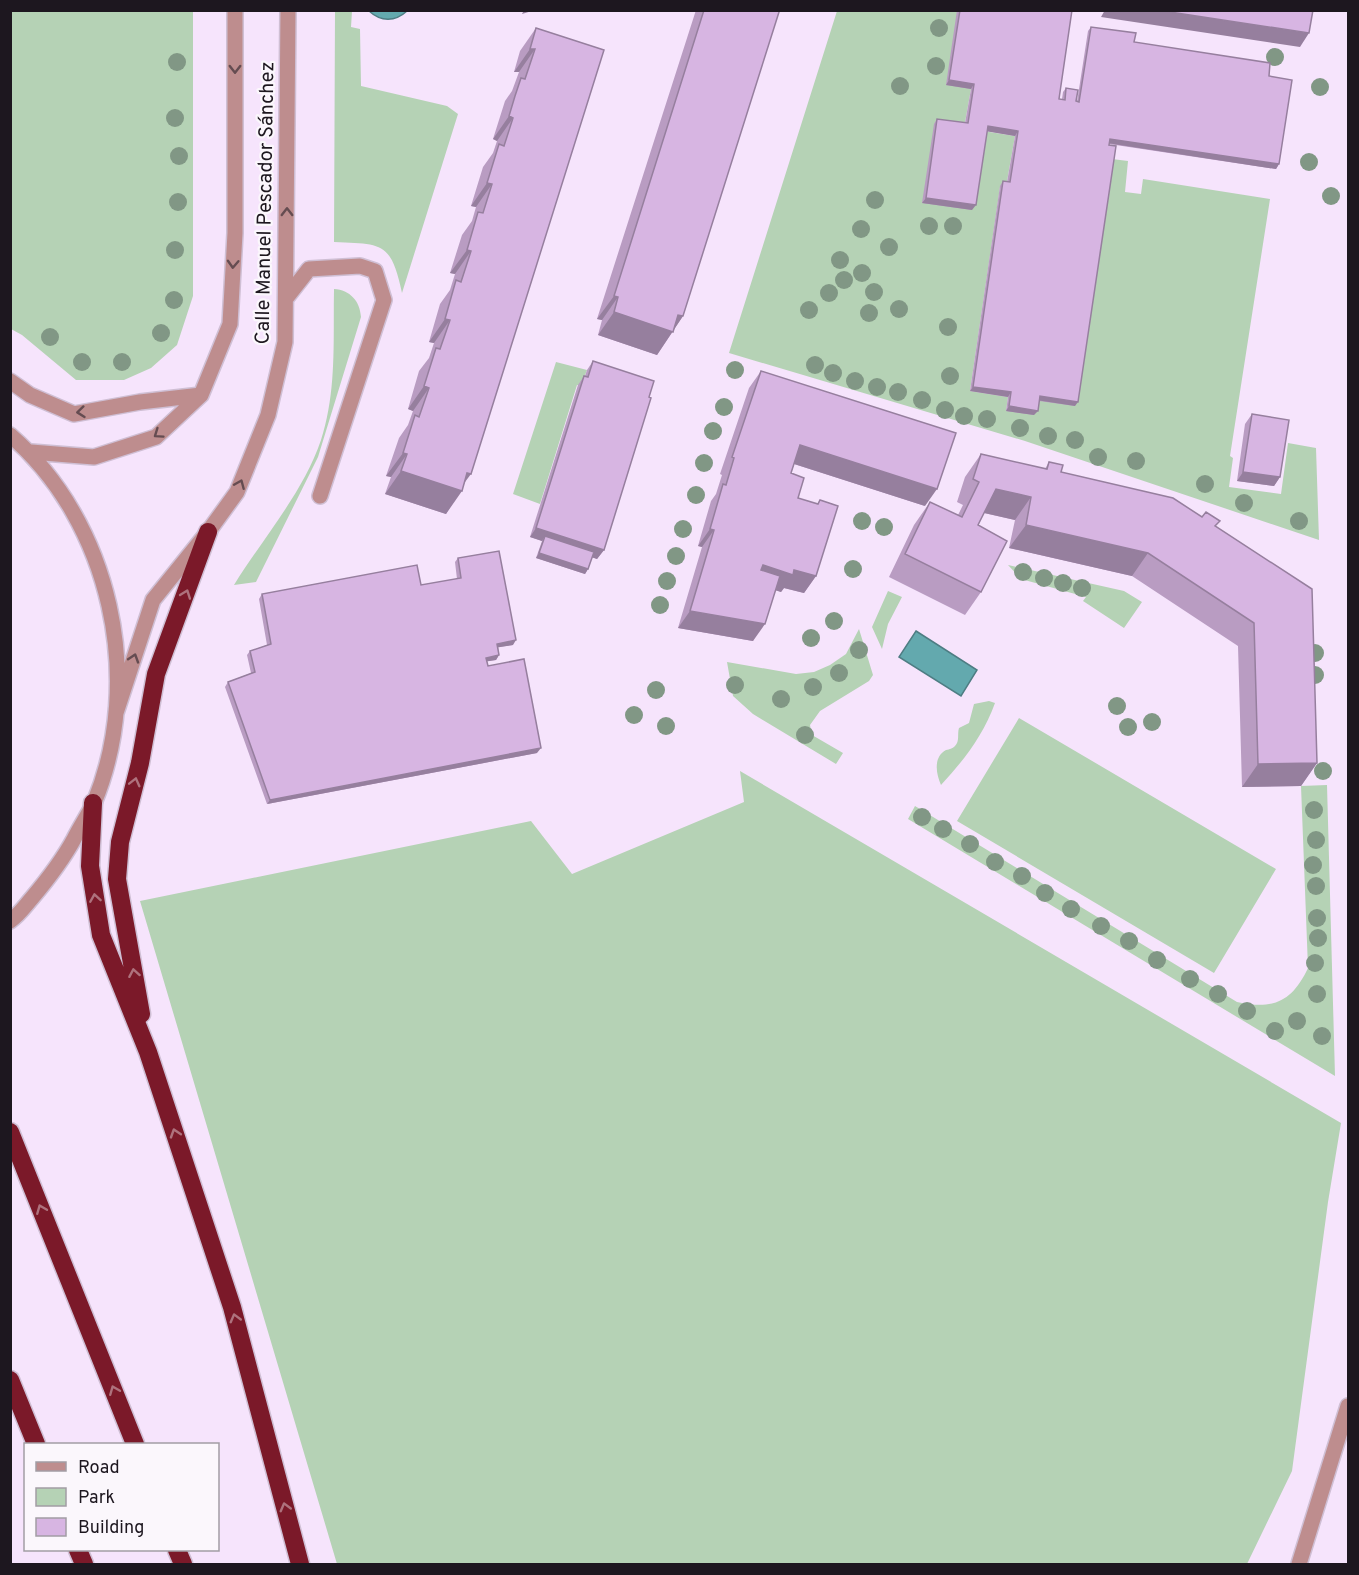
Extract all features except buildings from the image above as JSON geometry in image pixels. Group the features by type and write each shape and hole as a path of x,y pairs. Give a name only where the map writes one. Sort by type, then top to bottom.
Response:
{"highway":[{"path":"148,1052 117,879 120,842 140,763 156,674 208,532"},
{"path":"93,803 90,866 101,935 148,1052 232,1306 300,1564"},
{"path":"10,1132 135,1443"},
{"path":"10,1380 36,1443"}],"street":[{"name":"Calle Manuel Pescador Sánchez","path":"31,452 94,457 156,437 201,395 230,324 235,232 235,10"},
{"name":"Calle Manuel Pescador Sánchez","path":"116,713 153,600 237,492 268,415 285,342 288,10"},
{"path":"287,297 309,269 360,266 375,271 384,300 320,496"},
{"path":"10,381 30,395 74,414 140,402 201,395"},
{"path":"10,435 31,452 72,510 101,574 116,643 116,713 108,759 93,803 60,864 13,920"},
{"path":"1299,1564 1348,1406"}],"green space":[{"path":"10,11 193,11 193,296 177,345 151,368 124,380 76,380 22,335 11,329"},
{"path":"335,11 352,11 351,27 360,29 361,86 447,106 458,114 402,293 394,264 382,249 364,244 334,242"},
{"path":"837,11 957,11 971,89 964,128 1015,136 1006,187 1000,187 970,391 1008,397 1006,411 1112,159 1128,161 1125,192 1141,194 1143,179 1270,199 1230,456 1233,458 1229,487 1281,494 1288,443 1316,448 1319,540 1025,441 729,353"},
{"path":"334,289 353,297 359,306 361,317 318,457 256,582 234,585 293,497 321,440 332,384"},
{"path":"556,362 587,370 581,386 577,385 540,504 513,494"},
{"path":"1008,565 1124,591 1142,602 1124,628 1083,601 1086,597 1021,579"},
{"path":"888,591 902,597 888,624 882,649 872,627"},
{"path":"859,629 873,675 869,681 820,711 810,725 812,735 843,753 836,764 753,714 733,696 727,662 796,674 814,672 846,654"},
{"path":"989,701 995,703 979,737 941,785 937,771 939,757 957,744 959,728 969,723 974,704"},
{"path":"1019,718 1276,869 1214,973 957,821"},
{"path":"740,771 1341,1123 1328,1202 1292,1471 1247,1564 337,1564 140,901 531,821 572,874 744,802"},
{"path":"1327,785 1335,1076 908,819 915,806 1237,1002 1261,1005 1280,1001 1288,996 1302,980 1308,968 1301,786"}],"shaded area":[{"path":"369,11 407,11 393,19 383,19"},
{"path":"916,631 977,670 961,696 899,657"}]}
